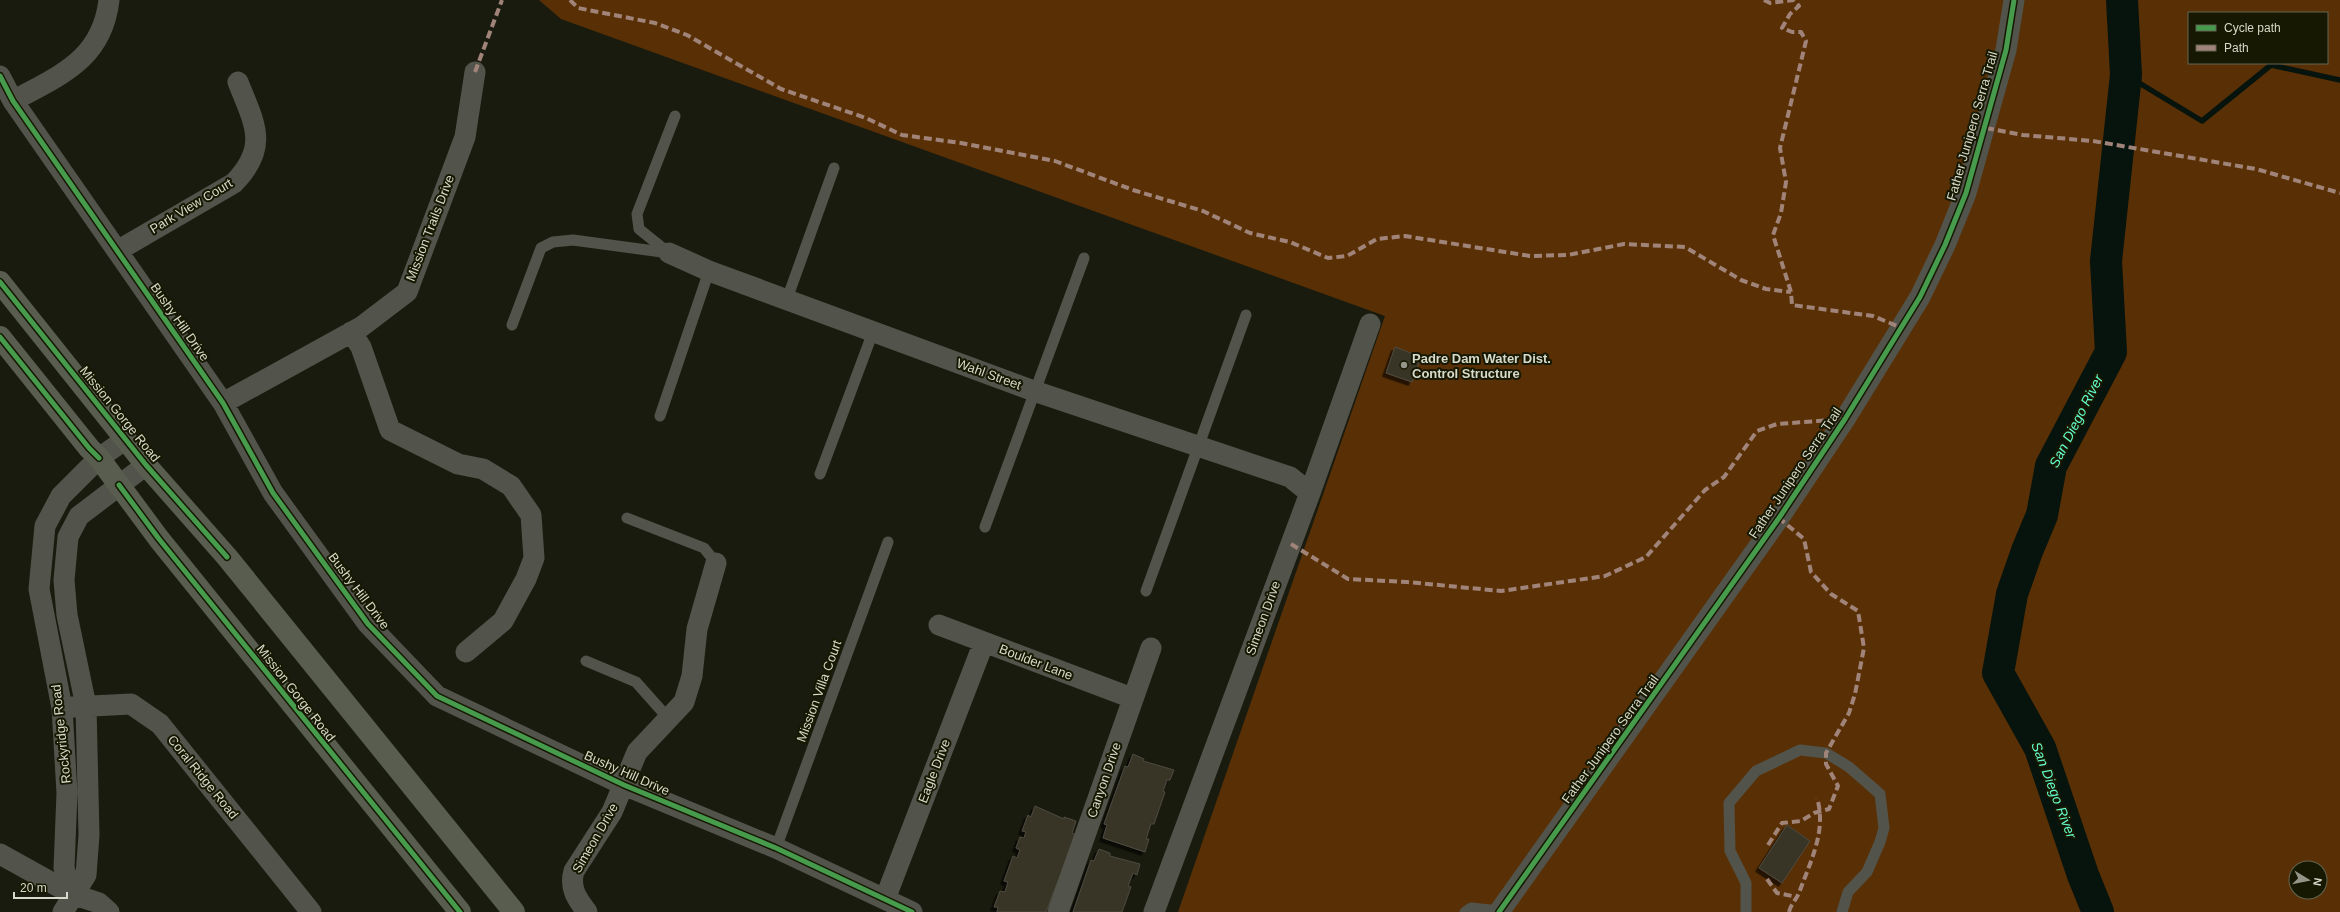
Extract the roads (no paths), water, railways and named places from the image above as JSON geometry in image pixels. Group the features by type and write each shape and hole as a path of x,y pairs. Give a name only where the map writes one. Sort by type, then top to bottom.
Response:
{"main road":[{"name":"Mission Gorge Road","path":"0,282 146,465 227,557 514,912"},
{"name":"Mission Gorge Road","path":"0,337 89,448 99,458 159,540 460,912"}],"street":[{"path":"13,101 73,68 93,46 108,14 109,0"},
{"name":"Father Junipero Serra Trail","path":"1500,912 1779,518 1845,419 1920,297 1966,193 2006,50 2014,0"},
{"name":"Mission Trails Drive","path":"223,403 351,332 378,315 407,292 465,137 475,72"},
{"name":"Bushy Hill Drive","path":"0,76 13,101 116,252 223,403 273,493 368,624 437,696 624,785 776,848 912,912"},
{"name":"Park View Court","path":"116,252 234,183 244,173 256,148 256,131 238,82"},
{"name":"Wahl Street","path":"669,253 709,271 1034,391 1290,477 1310,493"},
{"name":"Simeon Drive","path":"1154,912 1310,493 1370,324"},
{"path":"351,332 361,347 390,430 458,464 483,469 511,486 531,515 534,558 526,579 503,621 466,652"},
{"name":"Rockyridge Road","path":"72,894 64,868 67,793 62,708 39,589 45,526 61,496 99,458 126,440"},
{"name":"Rockyridge Road","path":"63,912 72,894 86,875 88,851 86,706 67,615 64,580 68,537 79,516 146,465"},
{"path":"45,526 68,537"},
{"name":"Simeon Drive","path":"587,912 573,892 572,878 574,871 612,812 637,752 684,702 692,676 697,629 716,563"},
{"name":"Boulder Lane","path":"939,625 1132,698"},
{"name":"Eagle Drive","path":"884,899 984,642"},
{"name":"Canyon Drive","path":"1058,912 1132,698 1151,648"},
{"name":"Coral Ridge Road","path":"62,708 131,704 160,724 311,912"},
{"path":"0,854 72,894 99,903 109,912"}],"lane":[{"path":"669,253 639,229 637,214 675,116"},
{"path":"787,299 834,168"},
{"path":"512,325 541,248 553,242 573,240 669,253"},
{"path":"985,527 1084,258"},
{"path":"660,416 709,271"},
{"path":"1146,591 1246,315"},
{"path":"820,474 873,332"},
{"path":"627,518 704,548 716,563"},
{"name":"Mission Villa Court","path":"776,848 888,542"},
{"path":"586,661 636,682 668,718"},
{"path":"1746,912 1746,882 1730,851 1729,803 1756,771 1800,750 1826,753 1849,767 1880,794 1884,828 1880,842 1867,872 1848,892 1842,912"},
{"path":"1464,912 1471,908 1500,912"}],"waterway":[{"name":"San Diego River","path":"2098,912 2083,875 2040,748 1998,673 2012,594 2027,551 2042,515 2051,466 2111,352 2106,261 2126,75 2122,0"},
{"path":"2126,75 2202,121 2271,65 2340,80"}],"place":[{"name":"Padre Dam Water Dist. Control Structure","path":"1404,365"}]}
